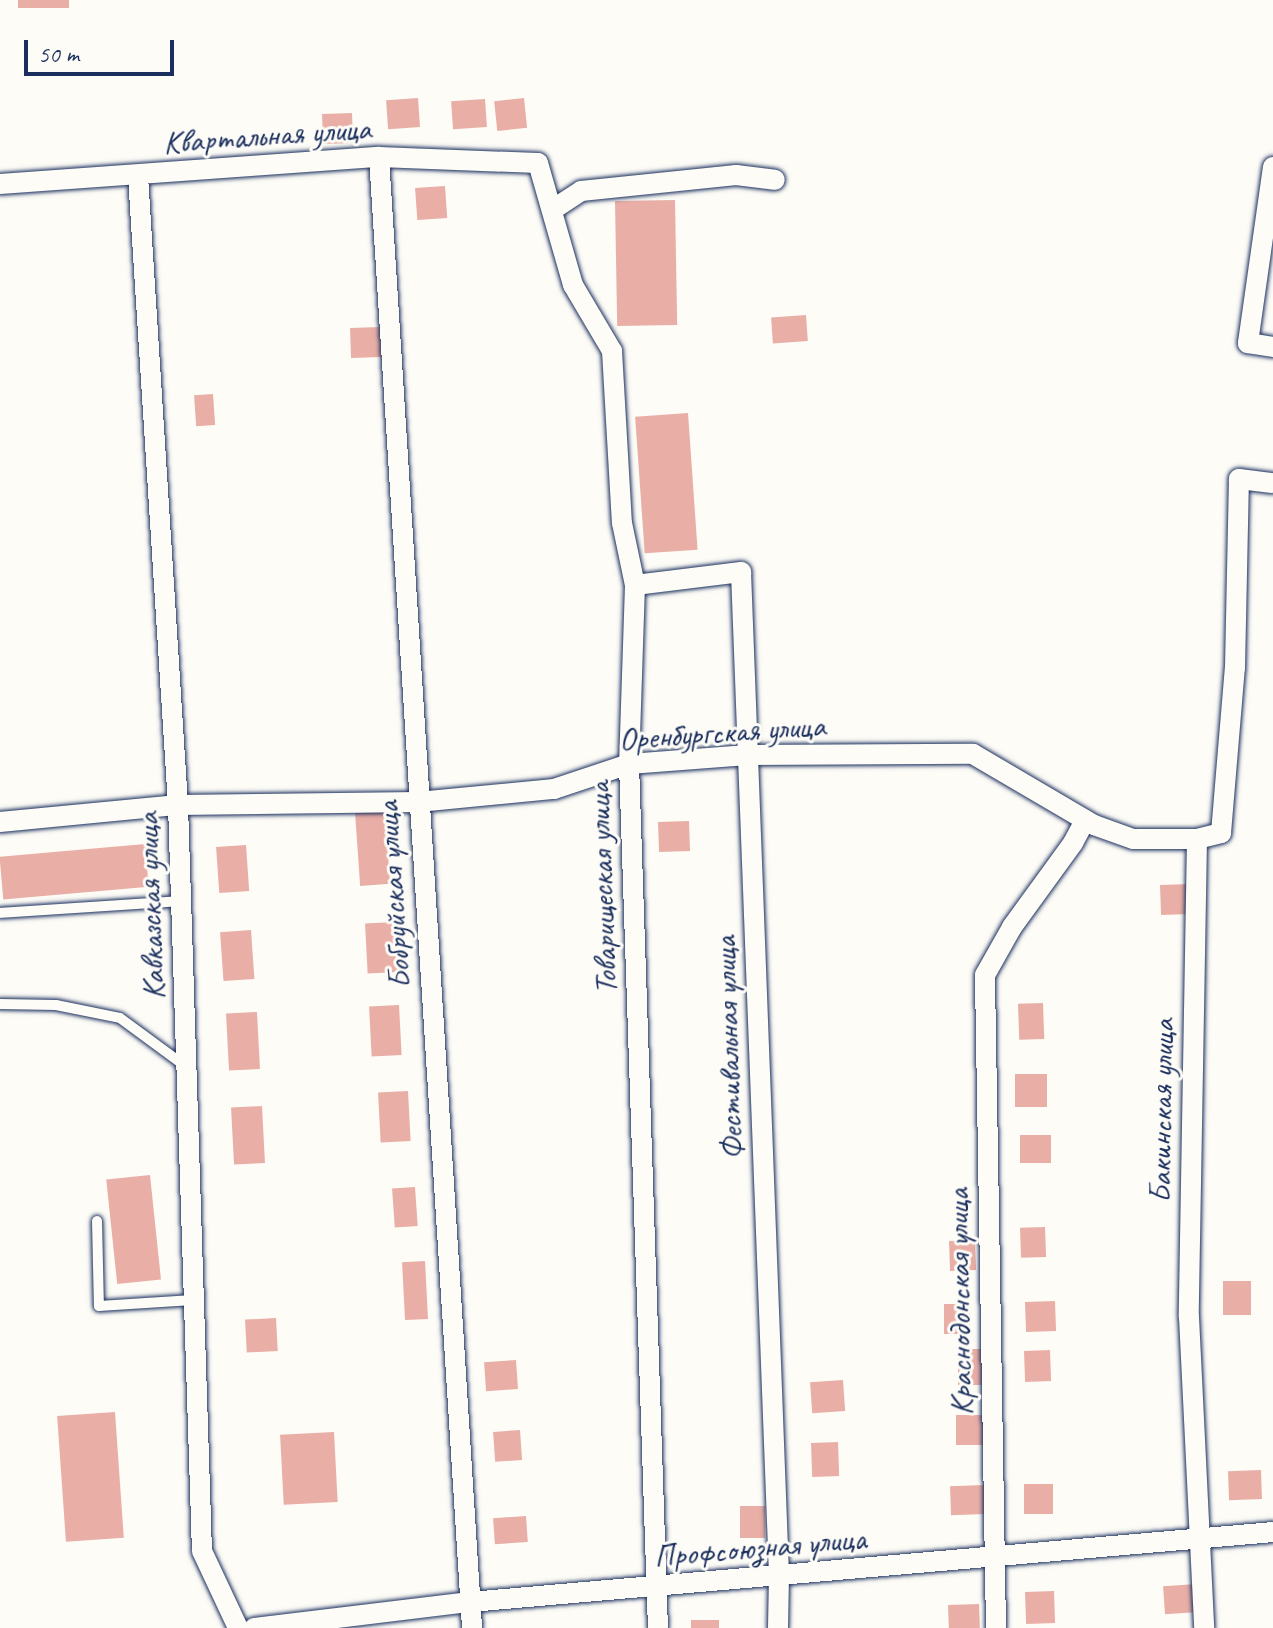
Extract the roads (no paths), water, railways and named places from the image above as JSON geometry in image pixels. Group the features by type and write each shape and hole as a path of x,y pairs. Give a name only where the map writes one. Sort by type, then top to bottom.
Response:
{"street":[{"name":"Квартальная улица","path":"0,184 379,157 538,163"},
{"name":"Бобруйская улица","path":"379,157 472,1628"},
{"name":"Товарищеская улица","path":"538,163 573,285 612,351 622,523 635,585 629,764 658,1628"},
{"path":"1273,167 1248,343 1273,347"},
{"path":"552,210 581,191 736,175 775,180"},
{"name":"Кавказская улица","path":"138,176 178,805 202,1551 238,1628"},
{"path":"1085,820 1133,839 1197,839 1221,833 1235,668 1239,479 1273,483"},
{"name":"Фестивальная улица","path":"635,585 741,572 779,1576 778,1628"},
{"name":"Оренбургская улица","path":"0,822 178,805 418,802 554,789 629,764 748,755 973,754 1085,820"},
{"name":"Краснодонская улица","path":"996,1628 985,975 1012,927 1073,843 1085,820"},
{"name":"Бакинская улица","path":"1197,839 1189,1317 1204,1628"},
{"name":"Профсоюзная улица","path":"254,1628 470,1602 1273,1532"}],"lane":[{"path":"0,913 181,901"},
{"path":"0,1004 56,1005 120,1018 186,1067"},
{"path":"97,1221 99,1306 193,1300"}]}
